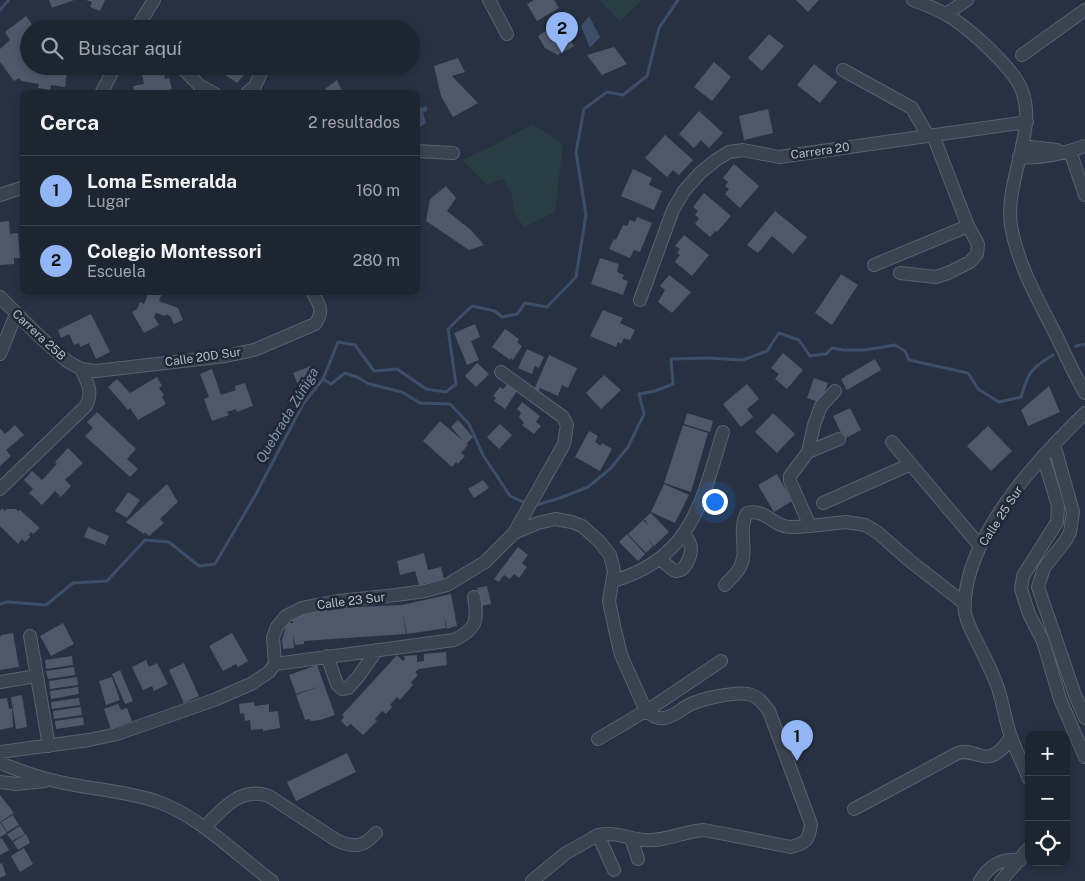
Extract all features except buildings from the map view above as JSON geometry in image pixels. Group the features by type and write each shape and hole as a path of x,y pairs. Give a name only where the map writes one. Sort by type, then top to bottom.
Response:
{"street":[{"path":"144,20 154,0"},
{"path":"489,0 507,34"},
{"path":"914,0 946,14 977,39 1012,73 1020,86 1026,102 1026,122 1011,206 1011,224 1014,240 1021,262 1037,298 1085,392"},
{"path":"946,14 967,0"},
{"path":"1022,55 1085,10"},
{"path":"843,70 912,108 936,143 968,226 978,244 977,254 970,262 948,273 936,277 900,273"},
{"path":"103,90 110,75"},
{"path":"189,75 199,85 208,90"},
{"path":"250,90 255,86 260,75"},
{"name":"Carrera 20","path":"640,300 680,197 700,173 729,152 743,150 780,157 1026,122"},
{"path":"1020,151 1030,158 1070,151 1085,146"},
{"path":"420,151 453,153"},
{"path":"1070,151 1085,195"},
{"path":"0,195 20,188"},
{"path":"874,265 968,226"},
{"name":"Calle 20D Sur","path":"81,370 96,371 217,357 254,350 314,324 320,316 320,307 314,295"},
{"name":"Carrera 25B","path":"0,297 67,361 81,370"},
{"path":"0,354 16,314"},
{"path":"0,489 86,406 90,397 90,387 81,370"},
{"path":"502,372 563,417 567,425 564,444 514,533"},
{"path":"810,526 790,480 791,473 808,452 814,425 821,406 835,390"},
{"name":"Calle 25 Sur","path":"1028,776 1011,736 998,688 969,626 964,603 968,581 980,546 998,516 1043,456 1085,413"},
{"path":"613,581 632,576 660,558 684,535 706,489 723,432"},
{"path":"808,452 839,439"},
{"path":"892,442 980,546"},
{"path":"1054,444 1073,512 1072,524 1066,540 1044,568 1038,587 1075,695 1085,718"},
{"path":"1043,456 1058,506 1057,522 1023,576 1021,589 1029,614 1042,642 1060,699 1085,756"},
{"path":"823,503 911,464"},
{"path":"725,585 741,567 744,552 743,520 747,513 754,511 760,512 787,527 846,522 865,525 877,532 910,561 964,603"},
{"name":"Calle 23 Sur","path":"275,664 274,637 277,626 286,616 302,608 339,601 415,592 447,585 485,562 514,533 538,523 555,519 582,526 599,541 610,555 614,570 610,601 621,655 646,711"},
{"path":"660,558 676,571 680,571 690,556 691,548 684,535"},
{"path":"1032,560 1044,568"},
{"path":"0,752 89,740 116,734 214,700 251,684 264,676 275,664 454,640 464,635 473,627 477,616 474,597"},
{"path":"30,636 49,746"},
{"path":"327,656 337,684 342,689 348,688 358,677 377,650"},
{"path":"598,738 646,711 722,661"},
{"path":"0,682 36,676"},
{"path":"532,881 566,853 598,835 610,834 651,840 704,830 791,847 802,844 809,836 811,824 769,711 761,700 749,694 737,694 704,700 662,718 654,717 646,711"},
{"path":"1060,699 1075,695"},
{"path":"854,809 958,753 970,751 985,757 994,755 1007,744 1011,736"},
{"path":"0,763 51,780 155,801 183,813 204,827 272,881"},
{"path":"0,782 16,784 51,780"},
{"path":"204,827 237,798 259,792 269,796 336,840 347,845 358,845 368,842 376,833"},
{"path":"598,835 614,870"},
{"path":"631,838 638,858"},
{"path":"1001,881 1025,853"},
{"path":"980,881 988,870 1002,860 1020,860"}],"green space":[{"path":"599,0 642,0 620,21"},
{"path":"533,124 563,144 555,212 524,227 514,213 512,194 503,179 486,184 462,160"}],"water":[{"path":"589,16 600,37 590,48 581,26"},
{"path":"420,104 421,108 426,106 428,110 423,113 426,123 420,127"}],"waterway":[{"path":"0,10 9,0"},
{"name":"Quebrada Zúñiga","path":"0,604 8,602 46,605 73,583 107,581 145,540 169,542 199,566 215,564 256,494 303,404 323,379 338,342 355,345 374,371 397,369 426,389 446,392 456,384 448,329 472,306 495,311 502,317 517,314 525,303 547,307 576,277 586,215 576,152 584,109 607,92 623,95 647,76 659,28 678,0"},
{"path":"533,506 588,487 610,469 628,447 644,414 639,394 655,391 673,384 671,359 708,358 743,360 767,351 779,333 799,340 810,356 826,354 832,348 865,350 895,345 905,351 909,360 968,373 978,389 999,402 1021,397 1031,372 1053,355"},
{"path":"1076,346 1085,344"},
{"path":"323,379 331,384 345,373 369,384 402,392 420,403 450,404 469,424 483,455 510,496 528,504"}],"place":[{"name":"Colegio Montessori","path":"562,53"},
{"name":"Loma Esmeralda","path":"797,761"}]}
